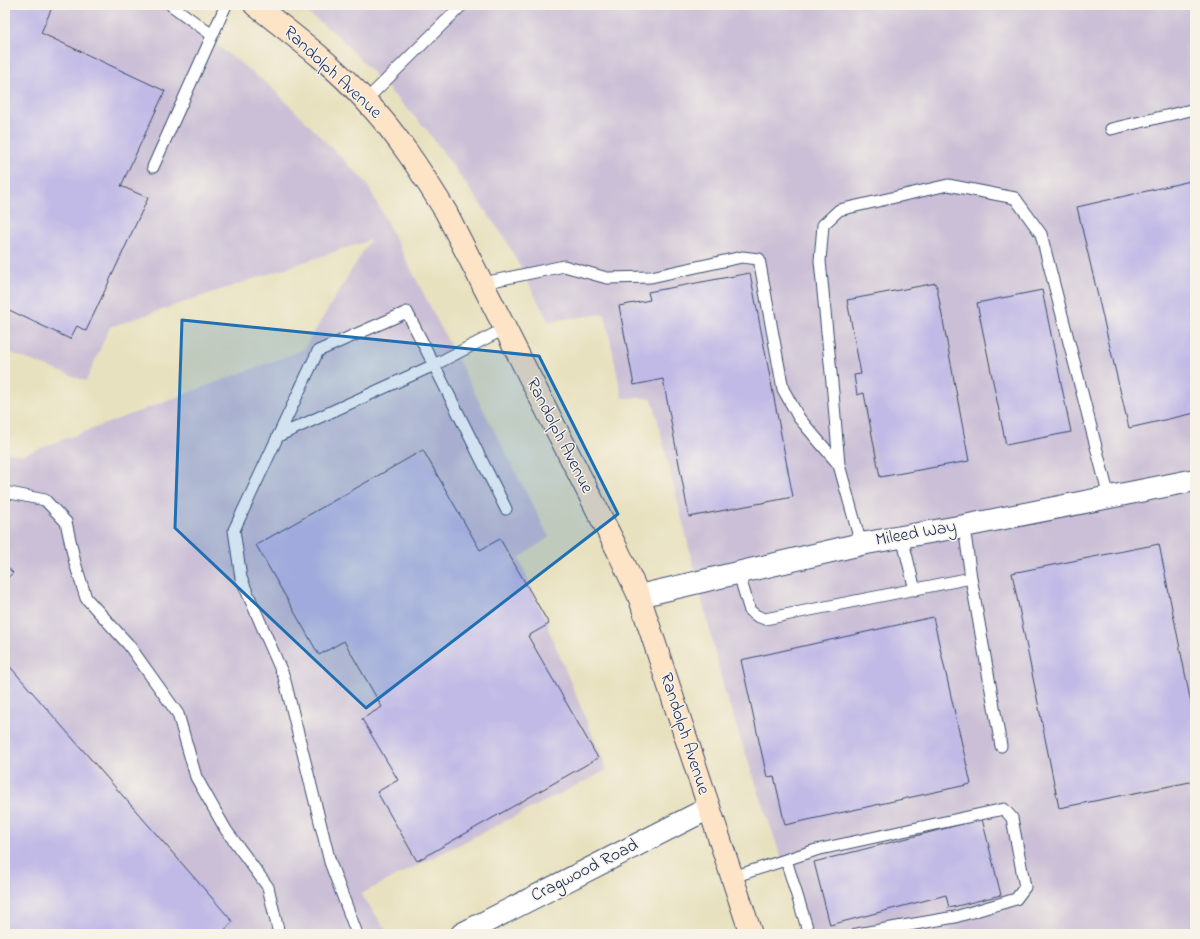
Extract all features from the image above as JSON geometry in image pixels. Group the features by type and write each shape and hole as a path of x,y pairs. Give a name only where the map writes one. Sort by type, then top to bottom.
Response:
{"main road":[{"name":"Randolph Avenue","path":"255,5 321,58 366,100 396,135 446,212 618,551 639,596 751,934"}],"street":[{"name":"Mileed Way","path":"639,596 861,544 964,526 1195,480"},
{"name":"Cragwood Road","path":"462,934 709,808"}],"lane":[{"path":"171,5 212,35"},
{"path":"153,167 226,5"},
{"path":"366,100 462,5"},
{"path":"1111,129 1195,109"},
{"path":"861,544 839,465 820,261 823,225 839,210 948,185 1015,198 1041,234 1109,497"},
{"path":"483,283 564,266 607,278 650,277 742,257 759,259 783,389 799,418 839,465"},
{"path":"357,934 330,862 284,678 241,578 234,530 318,351 407,312 506,509"},
{"path":"278,436 434,365 504,328"},
{"path":"5,492 45,500 66,522 75,563 86,598 128,644 178,714 196,778 226,830 268,887 278,934"},
{"path":"964,526 971,578 1002,746"},
{"path":"902,537 915,590"},
{"path":"738,572 750,611 765,619 971,578"},
{"path":"732,877 816,850 1004,809 1012,818 1025,887 1016,899 955,917 857,934"},
{"path":"786,860 809,934"}],"highlighted area":[{"path":"182,320 539,356 618,514 366,708 175,528"}],"shaded area":[{"path":"5,5 165,5 270,86 366,182 549,537 519,558 607,770 361,894 389,934 5,934 5,452 22,455 303,350 370,240 110,327 86,381 5,351"},
{"path":"297,5 1195,5 1195,934 807,934 725,693 652,398 622,398 605,314 548,321 505,238 427,130 337,35"}],"building":[{"path":"5,5 53,5 41,33 165,91 121,186 148,198 86,331 77,326 70,339 5,308"},
{"path":"1195,180 1195,413 1129,428 1077,207"},
{"path":"750,273 793,497 689,517 663,379 634,385 619,306 650,300 648,292"},
{"path":"936,283 969,461 880,477 864,393 857,395 854,375 861,374 847,300"},
{"path":"1042,290 1071,432 1006,445 977,303"},
{"path":"423,450 480,550 500,539 549,624 528,636 598,758 417,861 377,792 398,780 362,719 382,707 344,641 319,655 256,545"},
{"path":"1159,544 1195,723 1195,781 1059,808 1012,573"},
{"path":"5,564 13,573 5,580"},
{"path":"933,617 971,784 785,825 774,776 767,777 741,660"},
{"path":"5,661 233,922 220,934 5,934"},
{"path":"982,819 1001,895 949,908 946,895 830,925 814,862"}]}
